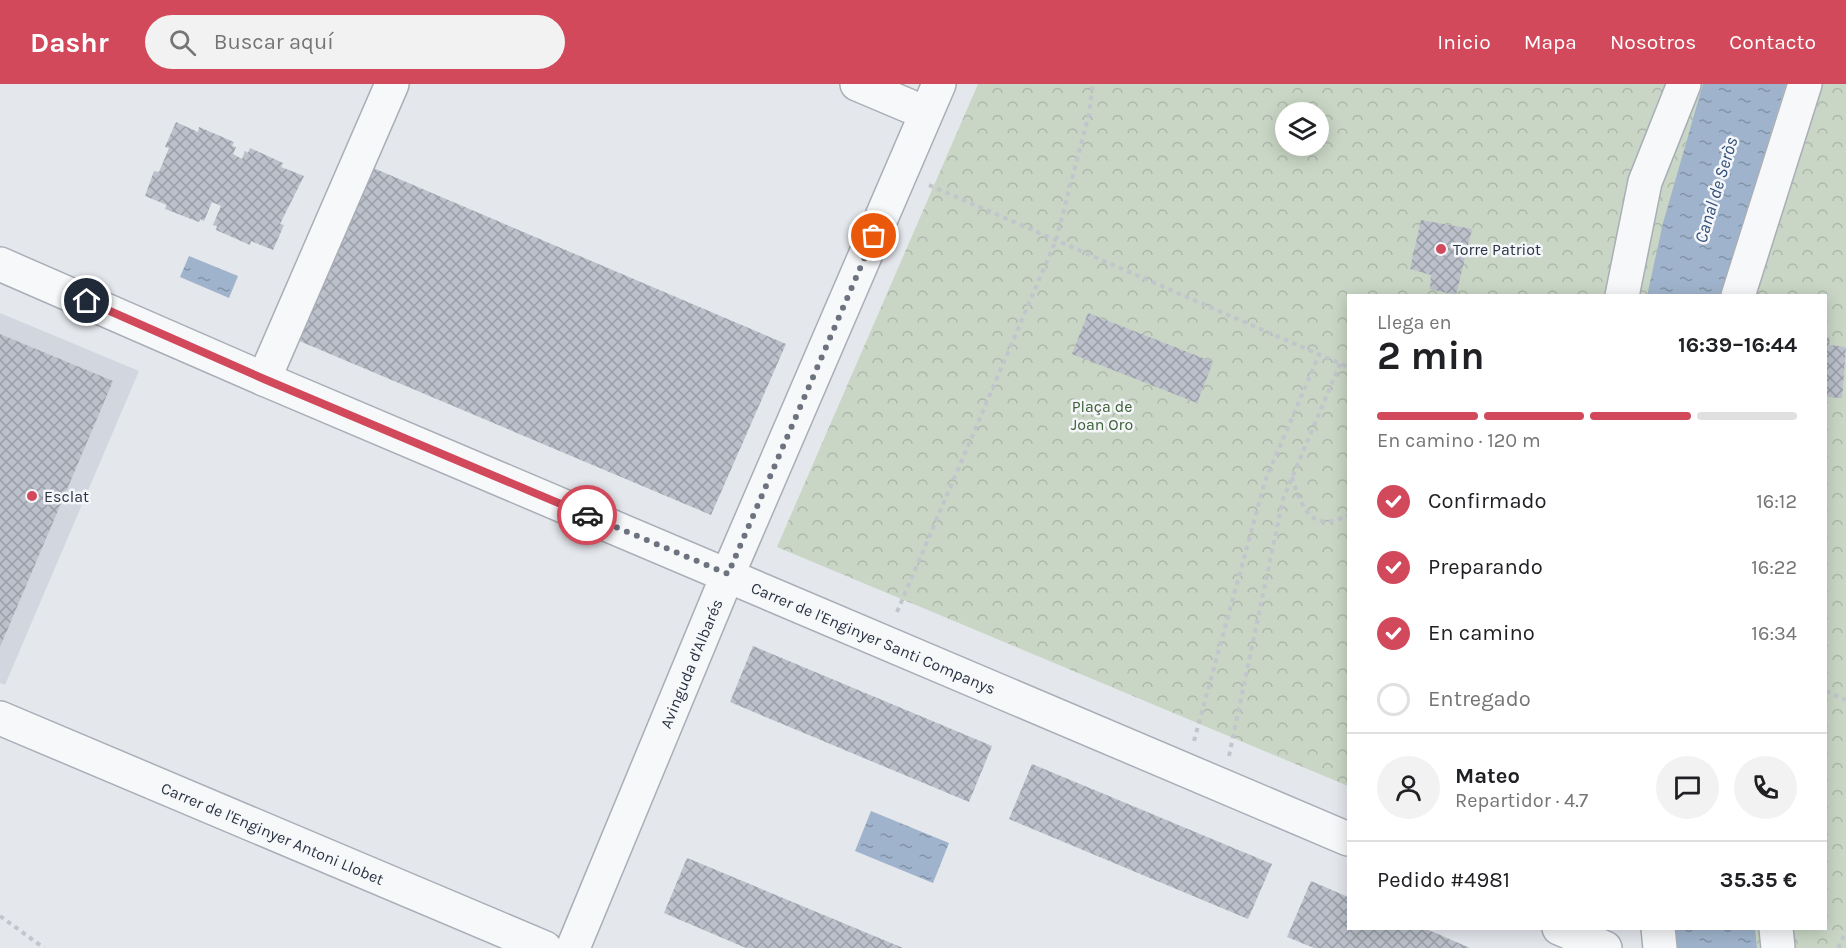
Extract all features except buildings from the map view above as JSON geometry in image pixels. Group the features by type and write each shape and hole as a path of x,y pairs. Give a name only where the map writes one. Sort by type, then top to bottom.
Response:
{"street":[{"path":"264,379 392,84"},
{"path":"857,84 909,106"},
{"name":"Avinguda d'Albarés","path":"573,948 728,574 939,84"},
{"path":"1623,294 1645,182 1684,84"},
{"path":"1739,294 1806,84"},
{"name":"Carrer de l'Enginyer Santi Companys","path":"0,264 264,379 1347,839"},
{"name":"Carrer de l'Enginyer Antoni Llobet","path":"0,718 545,948"},
{"path":"1564,930 1605,948"},
{"path":"1658,930 1660,948"},
{"path":"1776,930 1778,948"}],"path":[{"path":"897,612 1056,240 1089,114 1094,84"},
{"path":"928,184 1347,367"},
{"path":"1194,741 1265,481 1319,355"},
{"path":"1229,756 1283,499 1340,364"},
{"path":"1292,477 1299,499 1309,515 1320,523 1334,523 1347,516"},
{"path":"1827,691 1846,700"},
{"path":"0,916 44,948"},
{"path":"1838,948 1846,931"}],"shaded area":[{"name":"Esclat","path":"0,313 139,371 5,685 0,683"}],"green space":[{"name":"Plaça de Joan Oro","path":"978,84 1846,84 1846,948 1741,948 1695,930 1827,930 1827,294 1347,294 1347,786 777,547"}],"water":[{"name":"Canal de Seròs","path":"1703,84 1786,84 1737,242 1725,294 1647,294 1663,223"},
{"path":"189,256 238,276 229,298 180,277"},
{"path":"871,811 949,843 933,883 855,851"},
{"path":"1675,930 1755,930 1757,948 1677,948"}],"way so far":[{"path":"587,515 728,574 874,236"}],"place":[{"name":"Torre Patriot","path":"1441,249"},
{"name":"Esclat","path":"32,496"}],"route":[{"path":"87,301 264,379 587,515"}]}
